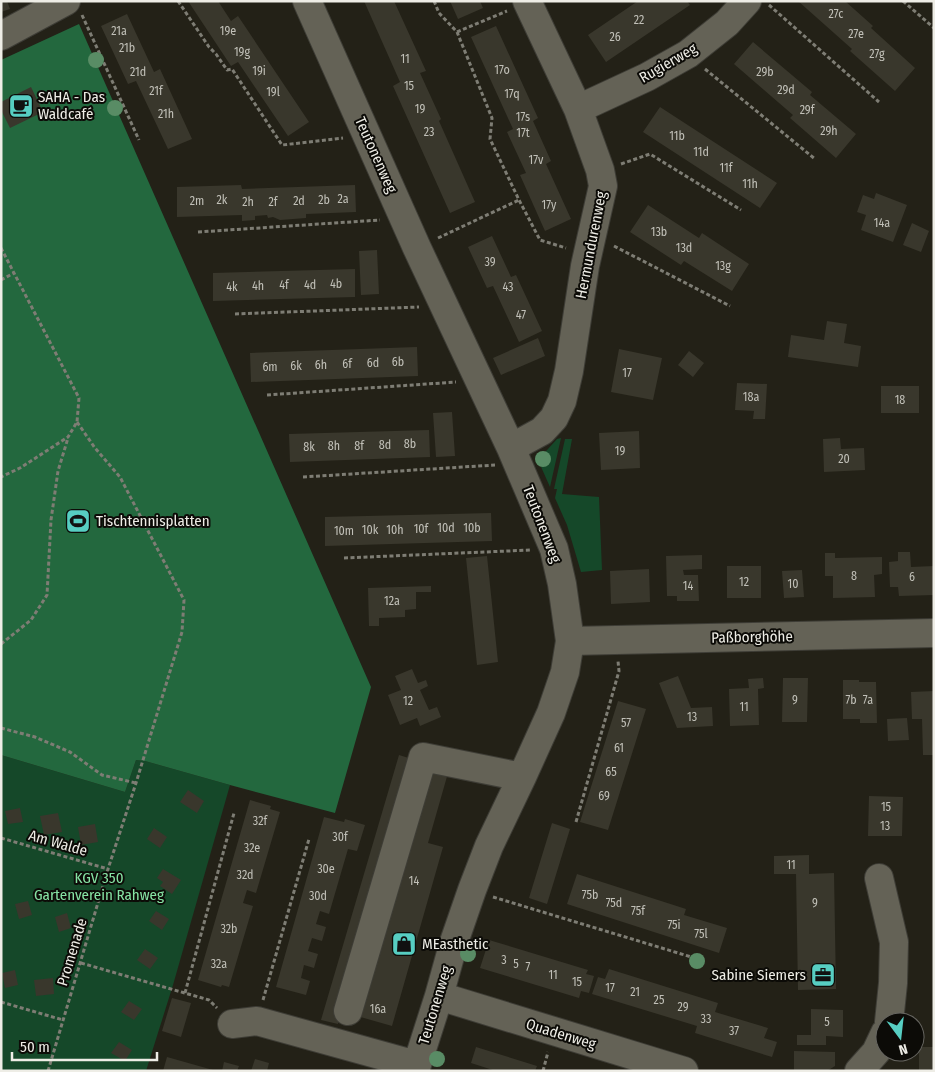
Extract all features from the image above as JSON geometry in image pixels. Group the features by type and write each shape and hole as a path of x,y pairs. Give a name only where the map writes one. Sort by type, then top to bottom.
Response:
{"street":[{"name":"Teutonenweg","path":"245,1023 415,1068 454,942 488,846 551,713 564,672 570,642 562,584 554,549 514,456 417,248 307,1"},
{"name":"Rugierweg","path":"578,109 647,77 688,54 727,23 747,1"},
{"name":"Hermundurenweg","path":"514,456 554,418 562,401 569,371 585,266 603,186 600,170 578,109 527,2"},
{"path":"1,36 73,6"},
{"name":"Paßborghöhe","path":"570,642 934,633"},
{"path":"348,1011 423,757 522,777"},
{"path":"879,878 894,942 890,1012"},
{"name":"Quadenweg","path":"438,996 684,1071"},
{"path":"858,1071 875,1053"}],"path":[{"path":"178,1 227,70 232,69 282,145 348,137 365,131"},
{"path":"434,1 439,13 457,32 492,118 490,139 540,240 590,247 617,247 730,306"},
{"path":"765,1 879,102"},
{"path":"903,1 934,28"},
{"path":"457,32 527,2"},
{"path":"73,6 139,140"},
{"path":"688,54 815,159"},
{"path":"600,170 650,154 741,210"},
{"path":"417,248 519,200"},
{"path":"198,232 404,218"},
{"path":"1,248 79,398 77,422 68,437 58,471 51,520 47,595 31,620 1,644"},
{"path":"1,280 14,273"},
{"path":"235,314 444,306"},
{"path":"267,395 480,381"},
{"name":"Promenade","path":"48,1071 108,869 182,632 184,600 120,477 95,448 77,422"},
{"path":"1,477 20,468 68,437"},
{"path":"303,477 514,456"},
{"path":"344,558 554,549"},
{"path":"576,822 619,671 616,640"},
{"path":"1,728 35,737 70,752 102,775 136,783"},
{"path":"185,993 234,813"},
{"name":"Am Walde","path":"1,838 108,869"},
{"path":"81,963 209,1000 245,1023 309,839"},
{"path":"472,890 698,959"},
{"path":"1,1002 63,1020"}],"green space":[{"path":"79,24 371,687 335,813 145,761 136,760 125,792 1,755 1,60"},
{"path":"561,438 550,487 538,460 557,439"},
{"path":"565,439 572,439 562,494 599,497 602,570 581,572 567,525 555,498 557,489 554,489"},
{"name":"KGV 350 Gartenverein Rahweg","path":"1,755 125,792 136,760 230,785 173,985 146,1071 1,1071"}],"building":[{"path":"1,1 7,1 10,9 1,12"},
{"path":"188,1 218,1 231,21 238,16 309,122 288,136 238,62 231,66"},
{"path":"364,1 394,1 426,71 420,73 475,202 450,213 393,86 400,82"},
{"path":"450,1 480,1 483,8 458,19"},
{"path":"638,1 687,1 690,5 606,62 588,35"},
{"path":"798,1 845,1 873,26 871,28 915,68 895,91 850,51 852,49"},
{"path":"127,14 154,72 160,69 192,139 168,149 136,81 128,84 101,26"},
{"path":"496,26 538,118 533,121 551,161 546,164 571,219 545,231 520,175 526,173 507,132 513,129 471,37"},
{"path":"753,42 812,92 810,95 856,134 836,158 790,118 793,115 734,64"},
{"name":"SAHA - Das Waldcafé","path":"31,87 43,112 10,128 1,110 1,102"},
{"path":"660,107 777,183 760,208 643,132"},
{"path":"241,185 242,189 355,185 356,212 306,214 306,218 280,220 273,217 268,218 267,215 255,216 255,220 242,221 242,215 177,217 177,187"},
{"path":"876,193 907,205 893,242 861,230 866,215 857,212 863,195 874,199"},
{"path":"648,205 699,238 702,233 749,264 732,291 684,261 681,265 630,232"},
{"path":"912,223 929,231 921,252 903,245"},
{"path":"492,236 511,277 516,275 542,331 519,342 493,286 487,288 468,247"},
{"path":"377,250 379,294 361,295 359,251"},
{"path":"355,269 355,297 213,301 213,273"},
{"path":"827,321 847,324 844,343 861,346 858,367 788,357 791,335 824,340"},
{"path":"538,338 545,356 501,375 493,358"},
{"path":"417,347 418,376 251,382 250,353"},
{"path":"619,349 662,358 653,400 611,392"},
{"path":"689,351 704,363 693,377 678,365"},
{"path":"737,383 767,384 765,419 753,419 754,411 735,410"},
{"path":"881,386 919,386 919,413 881,413"},
{"path":"452,412 455,456 436,457 433,413"},
{"path":"429,430 430,457 290,462 289,434"},
{"path":"639,431 640,468 601,470 599,433"},
{"path":"840,438 841,449 864,448 865,470 824,472 823,439"},
{"path":"491,513 492,541 325,546 325,517"},
{"path":"898,552 910,552 911,567 934,566 934,595 899,596 898,587 890,587 889,562 898,561"},
{"path":"825,553 835,553 835,558 882,557 882,574 874,575 875,597 833,598 833,576 825,576"},
{"path":"702,555 702,569 683,570 684,575 698,575 699,601 677,601 677,596 667,596 666,556"},
{"path":"487,556 498,662 477,665 466,558"},
{"path":"727,566 761,566 761,598 727,598"},
{"path":"649,569 650,602 611,604 610,571"},
{"path":"802,570 804,597 784,598 782,571"},
{"path":"431,586 431,592 416,592 416,609 405,610 405,617 379,618 379,626 369,626 368,588"},
{"path":"412,669 418,683 426,680 428,686 420,690 429,710 437,707 441,717 420,726 417,718 400,725 388,695 401,690 395,676"},
{"path":"678,676 691,708 712,707 713,726 677,728 659,683"},
{"path":"763,678 764,688 758,689 759,725 730,726 729,689 749,688 748,679"},
{"path":"783,678 808,678 807,722 782,722"},
{"path":"843,680 876,682 877,723 860,723 860,719 843,719"},
{"path":"934,691 934,755 923,755 922,719 912,719 911,692"},
{"path":"618,701 646,709 608,830 580,822"},
{"path":"907,718 909,740 888,741 887,719"},
{"path":"399,755 415,760 338,1024 321,1020"},
{"path":"433,768 448,773 428,843 443,847 392,1026 357,1016"},
{"path":"188,790 204,801 197,813 180,802"},
{"path":"869,796 903,797 902,836 868,836"},
{"path":"250,800 271,806 270,809 280,812 256,893 247,890 243,903 253,906 229,987 222,985 221,987 198,980"},
{"path":"20,808 23,822 8,824 5,811"},
{"path":"58,813 62,832 44,835 40,816"},
{"path":"324,817 344,822 345,819 365,825 357,851 348,849 329,914 320,911 316,924 326,927 322,941 312,938 308,951 318,954 314,968 304,965 301,978 310,981 306,995 276,987"},
{"path":"552,823 570,829 547,904 529,898"},
{"path":"95,824 98,842 81,845 78,827"},
{"path":"154,828 167,837 160,848 147,839"},
{"path":"809,855 809,874 834,873 836,989 798,990 796,874 774,874 774,856"},
{"path":"163,869 181,880 172,894 160,886 163,882 157,878"},
{"path":"577,874 686,909 684,915 727,928 719,953 567,904"},
{"path":"28,901 32,915 19,919 15,904"},
{"path":"156,911 169,919 162,930 149,921"},
{"path":"67,913 71,928 59,932 55,917"},
{"path":"489,940 588,970 586,974 594,976 589,993 581,991 579,998 480,968"},
{"path":"145,949 158,958 150,969 137,960"},
{"path":"609,969 718,1003 715,1012 768,1028 764,1038 777,1042 772,1057 695,1033 697,1026 592,994 598,977 605,979"},
{"path":"15,970 18,985 5,988 2,973"},
{"path":"53,978 54,994 36,996 34,980"},
{"path":"172,998 191,1003 181,1037 162,1031"},
{"path":"129,1001 142,1009 134,1020 121,1012"},
{"path":"811,1009 843,1010 843,1037 826,1036 826,1045 797,1045 797,1035 811,1035"},
{"path":"119,1042 132,1050 125,1061 111,1053"},
{"path":"476,1047 537,1066 535,1071 496,1071 471,1063"},
{"path":"925,1047 934,1047 934,1071 919,1071 919,1062 925,1062"},
{"path":"794,1051 835,1052 835,1066 827,1071 794,1071"},
{"path":"167,1057 213,1070 213,1071 163,1071"},
{"path":"255,1059 269,1063 267,1071 251,1071"},
{"path":"224,1062 239,1066 237,1071 222,1071"}],"place":[{"name":"SAHA - Das Waldcafé","path":"21,106"},
{"name":"Tischtennisplatten","path":"78,521"},
{"name":"MEasthetic","path":"404,944"},
{"name":"Sabine Siemers","path":"823,975"}]}
